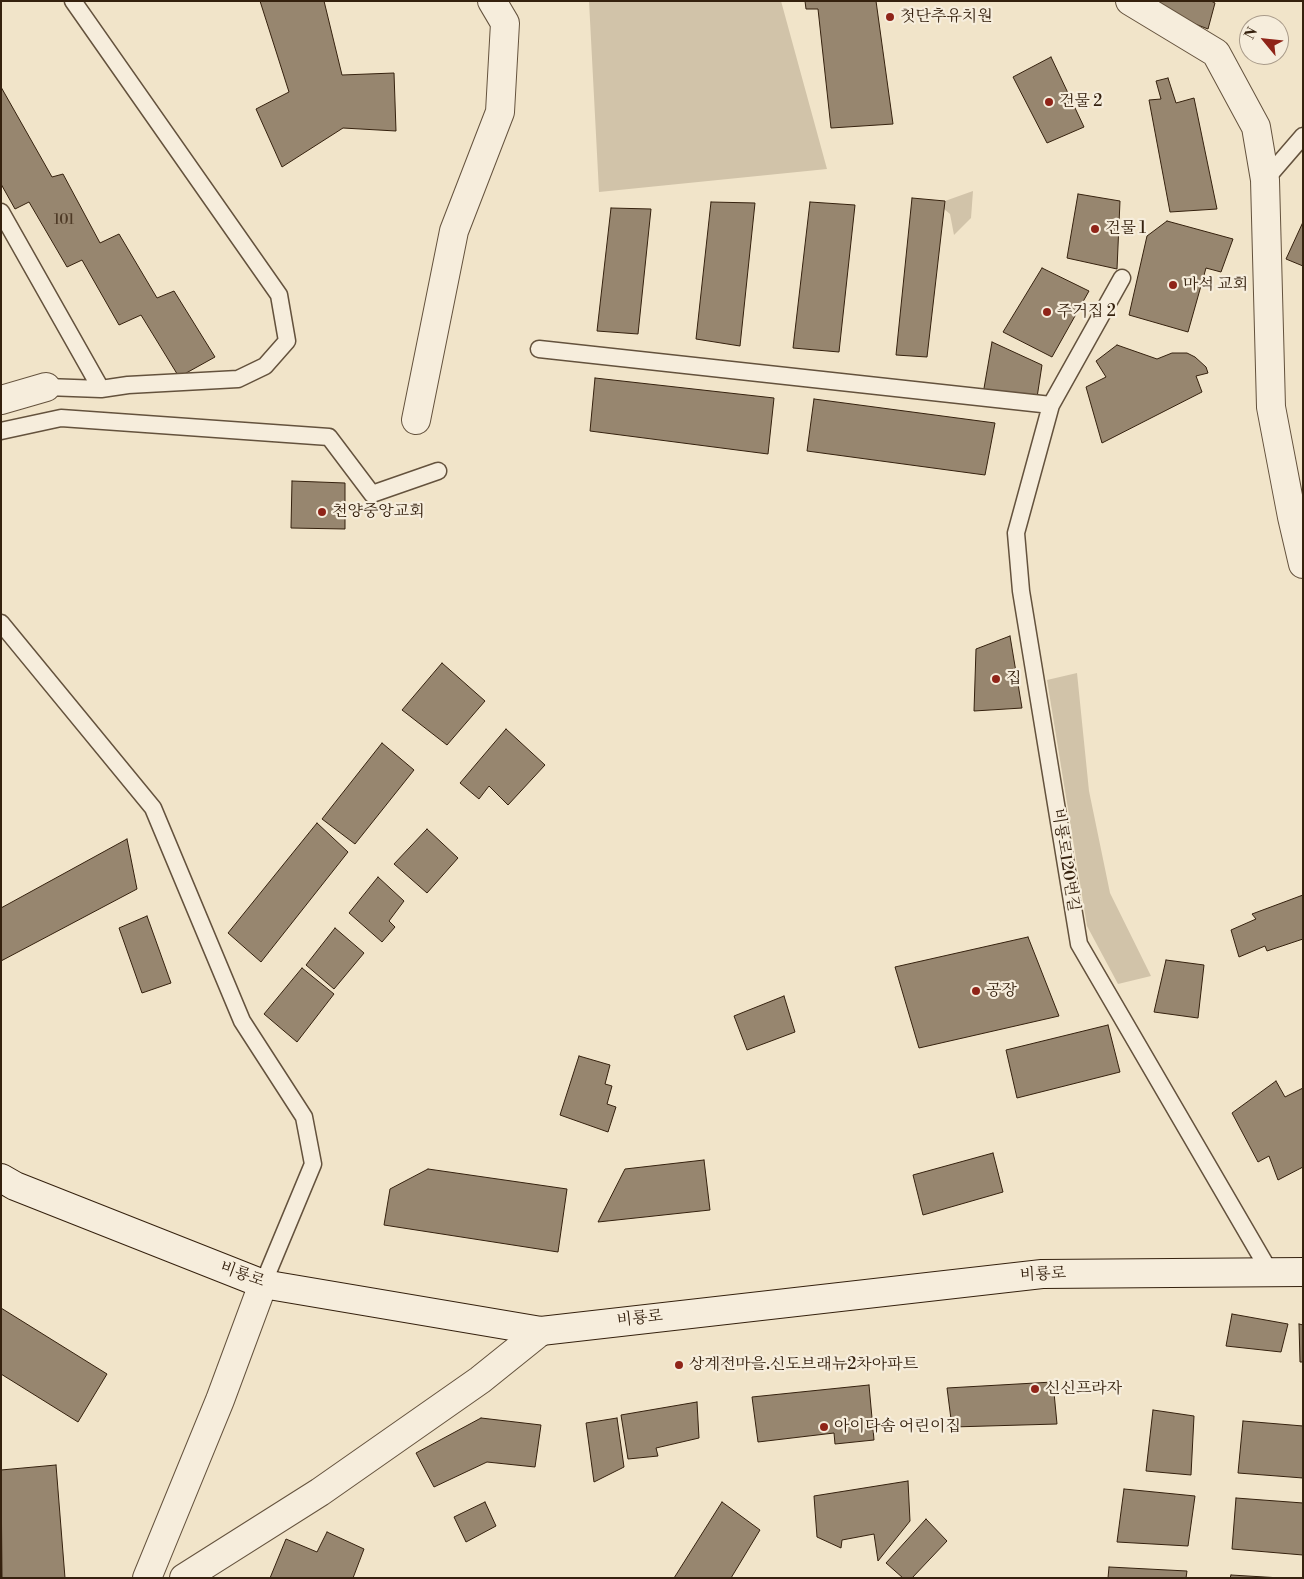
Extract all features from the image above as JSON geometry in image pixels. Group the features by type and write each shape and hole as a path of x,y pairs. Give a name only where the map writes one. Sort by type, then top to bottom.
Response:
{"street":[{"path":"416,420 454,231 500,112 505,22 492,1"},
{"path":"1130,1 1216,53 1256,127 1265,180 1270,407 1303,564"},
{"path":"1,400 46,387"},
{"name":"비룡로","path":"1,1178 15,1186 263,1284 541,1331 1042,1274 1303,1272"},
{"path":"147,1578 220,1400 263,1284"},
{"path":"184,1578 320,1492 480,1380 541,1331"}],"lane":[{"path":"46,387 101,389 128,385 238,379 265,366 287,341 279,295 73,1"},
{"path":"1265,180 1303,136"},
{"path":"1,212 101,389"},
{"name":"비룡로120번길","path":"1122,278 1051,405 1016,533 1020,591 1079,944 1270,1272"},
{"path":"539,349 1051,405"},
{"path":"1,431 60,418 329,437 372,494 438,471"},
{"path":"1,623 153,808 242,1021 304,1118 313,1164 263,1284"}],"shaded area":[{"path":"589,1 781,1 827,169 599,192"},
{"path":"973,191 971,218 954,235 950,214 944,209 945,201"},
{"path":"1077,673 1089,791 1110,893 1151,976 1118,984 1087,926 1047,680"}],"building":[{"path":"260,1 324,1 342,75 394,73 396,131 343,128 282,167 256,109 289,92"},
{"path":"805,1 876,1 893,124 831,128 818,9 806,9"},
{"path":"1148,1 1211,1 1215,3 1208,29 1159,10"},
{"name":"건물 2","path":"1051,57 1084,127 1047,143 1013,77"},
{"path":"1168,78 1176,103 1194,98 1217,209 1170,212 1149,100 1161,99 1156,81"},
{"path":"1,87 52,177 63,174 100,243 119,234 157,298 174,291 215,357 179,377 141,315 119,325 82,260 67,267 29,202 15,209 1,184"},
{"name":"건물 1","path":"1078,194 1120,201 1117,269 1067,258"},
{"path":"912,198 945,201 927,357 896,355"},
{"path":"711,202 755,203 740,346 696,339"},
{"path":"810,202 855,205 839,352 793,348"},
{"path":"611,208 651,209 638,334 597,331"},
{"path":"1167,221 1233,239 1221,272 1206,268 1188,332 1129,315 1147,236"},
{"path":"1303,222 1303,266 1286,259"},
{"name":"주거집 2","path":"1042,268 1089,291 1052,357 1003,332"},
{"name":"주거집 2","path":"992,342 1042,365 1036,404 983,394"},
{"path":"1117,345 1157,359 1172,353 1187,353 1195,357 1206,367 1208,373 1196,376 1202,392 1102,443 1086,387 1106,377 1096,361"},
{"path":"595,378 774,398 768,454 590,431"},
{"path":"814,399 995,423 985,475 807,451"},
{"path":"292,481 345,483 345,529 291,528"},
{"name":"집","path":"1010,636 1022,708 974,711 976,649"},
{"path":"442,663 485,701 447,745 402,710"},
{"path":"506,729 545,765 508,805 489,786 479,799 460,783"},
{"path":"382,743 414,770 355,844 322,819"},
{"path":"317,823 348,852 261,962 228,933"},
{"path":"427,829 458,858 427,893 394,864"},
{"path":"127,839 137,889 1,961 1,908"},
{"path":"378,877 404,901 389,921 395,927 382,942 349,913"},
{"path":"1303,895 1303,939 1267,951 1265,946 1239,957 1231,930 1256,919 1252,914"},
{"path":"147,916 171,983 142,993 119,928"},
{"path":"335,928 364,953 334,989 306,965"},
{"name":"공장","path":"1028,937 1059,1016 919,1048 895,967"},
{"path":"1166,960 1204,965 1198,1018 1154,1012"},
{"path":"302,968 334,994 297,1042 264,1014"},
{"path":"784,996 795,1032 747,1050 734,1016"},
{"path":"1108,1025 1120,1072 1017,1098 1006,1050"},
{"path":"579,1056 610,1065 605,1084 612,1086 607,1104 616,1107 608,1132 560,1115"},
{"path":"1276,1081 1285,1097 1303,1088 1303,1167 1278,1180 1269,1156 1258,1162 1232,1113"},
{"path":"993,1153 1003,1192 923,1215 913,1175"},
{"path":"704,1160 710,1210 598,1222 625,1169"},
{"path":"428,1169 567,1189 558,1252 384,1225 390,1189"},
{"path":"1,1308 107,1374 78,1422 1,1374"},
{"path":"1232,1314 1288,1324 1281,1352 1226,1346"},
{"path":"1299,1324 1303,1325 1303,1362 1300,1362"},
{"path":"1053,1382 1057,1424 952,1427 947,1388"},
{"path":"869,1385 874,1440 835,1444 834,1433 758,1442 752,1397"},
{"path":"697,1402 699,1438 656,1448 658,1456 628,1459 621,1415"},
{"path":"1153,1410 1194,1416 1191,1475 1146,1471"},
{"path":"481,1418 541,1425 535,1467 487,1462 434,1487 416,1453"},
{"path":"617,1418 624,1467 594,1482 586,1423"},
{"path":"1243,1421 1303,1426 1303,1478 1238,1473"},
{"path":"56,1465 65,1578 2,1578 1,1470"},
{"path":"908,1481 910,1521 878,1561 874,1534 842,1540 841,1548 817,1537 814,1496"},
{"path":"1124,1489 1195,1496 1188,1546 1117,1542"},
{"path":"1236,1498 1303,1503 1303,1555 1232,1549"},
{"path":"485,1502 496,1526 466,1542 454,1517"},
{"path":"722,1502 760,1530 731,1578 674,1578"},
{"path":"926,1519 947,1541 912,1578 903,1578 886,1563"},
{"path":"327,1532 364,1549 353,1578 270,1578 286,1539 317,1552"},
{"path":"1109,1567 1187,1571 1186,1578 1108,1578"},
{"path":"1231,1575 1281,1578 1230,1578"}],"place":[{"name":"첫단추유치원","path":"890,17"},
{"name":"건물 2","path":"1049,102"},
{"name":"건물 1","path":"1095,229"},
{"name":"마석 교회","path":"1173,285"},
{"name":"주거집 2","path":"1047,312"},
{"name":"천양중앙교회","path":"322,512"},
{"name":"집","path":"996,679"},
{"name":"공장","path":"976,991"},
{"name":"상계전마을.신도브래뉴2차아파트","path":"679,1365"},
{"name":"신신프라자","path":"1035,1389"},
{"name":"아이다솜 어린이집","path":"824,1427"}]}
